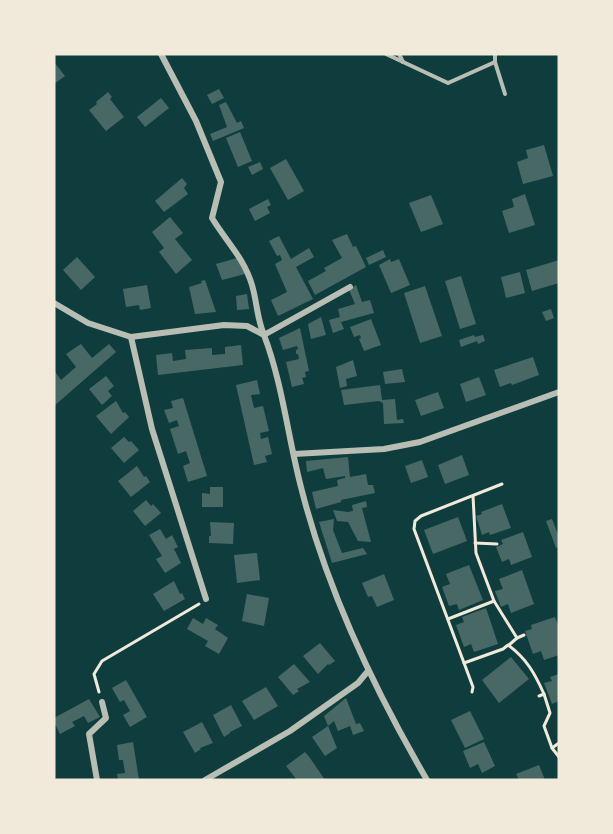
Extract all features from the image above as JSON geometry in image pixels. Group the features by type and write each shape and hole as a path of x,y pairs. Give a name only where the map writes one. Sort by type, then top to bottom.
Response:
{"street":[{"path":"161,54 196,121 221,183 212,218 225,239 239,253 252,285 259,323 274,361 302,490 323,564 368,671 427,780"},
{"path":"264,335 350,287"},
{"path":"54,303 88,323 130,337 224,325 247,326 264,335"},
{"path":"130,337 152,429 206,599"},
{"path":"294,454 384,449 420,442 559,392"},
{"path":"205,780 290,731 358,683 368,671"},
{"path":"97,780 89,734 106,718 102,702"}],"lane":[{"path":"386,54 448,83 495,62"},
{"path":"399,54 403,62"},
{"path":"495,54 495,62 505,94"}],"path":[{"path":"472,692 473,687 414,529 415,521 421,516 502,484"},
{"path":"473,496 476,553 494,601 517,638"},
{"path":"475,543 497,544"},
{"path":"102,702 94,674 102,661 206,599"},
{"path":"448,619 494,601"},
{"path":"464,663 503,649 524,635"},
{"path":"508,645 521,654 534,672 550,713 544,726 552,748 559,757"},
{"path":"539,696 544,694"},
{"path":"552,748 559,743"}],"building":[{"path":"54,62 65,76 54,84"},
{"path":"219,89 224,98 212,104 207,95"},
{"path":"108,92 112,97 110,99 124,117 106,131 89,110"},
{"path":"161,98 169,108 145,127 137,117"},
{"path":"226,102 237,123 241,121 244,128 213,141 210,134 227,127 219,105"},
{"path":"240,132 252,161 238,167 226,138"},
{"path":"544,145 553,176 523,184 517,162 528,158 526,150"},
{"path":"286,159 304,191 288,200 270,168"},
{"path":"260,162 263,169 252,175 248,167"},
{"path":"182,178 187,184 184,188 188,194 164,212 155,201"},
{"path":"525,194 535,225 509,233 502,211 514,207 512,199"},
{"path":"431,195 443,224 421,232 409,203"},
{"path":"268,199 271,205 267,207 270,213 255,221 249,209"},
{"path":"170,217 183,233 175,239 192,260 176,274 159,252 164,248 152,232"},
{"path":"347,234 353,247 356,246 366,267 315,295 308,281 326,271 324,268 342,258 332,240"},
{"path":"279,236 291,259 309,248 314,257 296,267 313,299 278,316 271,300 287,292 275,264 282,260 280,255 277,256 269,241"},
{"path":"383,250 386,257 369,265 366,258"},
{"path":"77,257 95,277 81,290 63,270"},
{"path":"237,258 245,274 222,280 216,264"},
{"path":"390,259 391,262 399,259 410,285 391,293 379,265"},
{"path":"559,260 559,283 532,291 526,270"},
{"path":"520,272 525,293 506,298 501,277"},
{"path":"461,276 476,324 460,329 445,281"},
{"path":"205,280 216,312 195,314 189,287"},
{"path":"147,285 151,308 140,310 139,305 126,307 123,289"},
{"path":"356,285 362,302 370,300 374,313 341,322 344,329 333,333 329,320 340,317 338,309 355,304 349,290"},
{"path":"425,286 442,336 420,343 404,293"},
{"path":"247,294 249,309 237,310 236,296"},
{"path":"551,309 554,318 546,321 542,312"},
{"path":"321,317 326,335 311,339 308,324"},
{"path":"371,319 381,345 364,351 359,339 360,335 354,337 350,327"},
{"path":"300,328 309,371 305,372 306,377 302,378 304,384 292,387 286,362 299,359 296,354 298,349 297,346 283,350 279,338"},
{"path":"474,335 475,337 483,335 485,341 478,344 477,341 461,347 459,340"},
{"path":"81,344 92,358 109,344 116,352 54,406 54,370 61,380 76,367 66,354"},
{"path":"241,345 243,365 158,375 156,355 172,353 173,361 186,359 185,350 212,348 212,355 225,354 225,347"},
{"path":"533,357 539,375 500,387 494,370"},
{"path":"353,360 357,376 346,379 347,386 340,388 336,367"},
{"path":"402,369 405,382 385,384 383,372"},
{"path":"106,376 114,386 108,391 112,396 102,405 89,389"},
{"path":"479,377 486,395 466,402 460,384"},
{"path":"257,380 260,394 251,395 254,408 263,406 269,431 260,433 261,439 268,437 272,454 265,456 267,462 254,465 236,385"},
{"path":"380,385 382,400 395,399 397,420 403,419 404,423 384,424 383,403 379,401 344,405 341,390"},
{"path":"438,392 444,408 421,416 415,400"},
{"path":"183,398 207,476 188,482 183,466 190,463 186,451 178,454 170,429 179,426 177,420 169,423 164,410 173,408 171,401"},
{"path":"116,401 123,413 125,412 129,417 111,434 96,416"},
{"path":"124,437 139,450 124,463 111,448"},
{"path":"462,455 469,475 445,484 438,465"},
{"path":"348,457 350,477 366,474 368,485 373,485 375,493 341,500 341,502 316,509 312,492 338,486 337,480 345,476 326,479 323,468 307,472 306,461"},
{"path":"422,460 428,477 411,483 405,466"},
{"path":"137,466 150,482 131,497 118,481"},
{"path":"210,487 223,487 223,507 202,507 202,493 210,494"},
{"path":"146,500 161,513 145,526 133,511"},
{"path":"366,501 367,507 362,508 371,542 358,541 348,522 337,521 333,510 353,511 352,505"},
{"path":"502,504 511,528 490,535 489,532 482,535 476,516"},
{"path":"458,517 467,541 433,554 424,530"},
{"path":"334,519 333,530 342,553 363,548 367,554 332,563 319,522"},
{"path":"552,519 559,537 559,547 556,548 546,521"},
{"path":"210,522 234,523 233,544 209,543"},
{"path":"160,529 166,539 172,535 178,547 174,549 181,563 165,573 156,559 162,556 149,535"},
{"path":"523,532 532,557 511,565 509,559 502,562 496,547 503,544 501,540"},
{"path":"257,553 260,580 237,583 234,555"},
{"path":"469,565 483,600 459,610 457,604 449,606 442,587 450,584 446,574"},
{"path":"522,570 534,604 511,613 508,604 501,607 495,591 503,589 499,579"},
{"path":"384,574 394,600 377,607 372,596 368,597 362,583"},
{"path":"174,581 185,599 164,611 153,594"},
{"path":"247,594 269,598 264,626 242,621"},
{"path":"486,608 498,644 474,652 471,644 464,647 456,625 464,622 462,617"},
{"path":"555,617 559,627 559,655 544,660 541,651 533,654 525,631 532,629 531,625"},
{"path":"193,618 203,624 206,618 218,625 215,629 228,638 219,654 205,646 208,641 187,629"},
{"path":"320,643 335,661 328,664 318,674 303,656"},
{"path":"511,657 529,679 499,703 482,680"},
{"path":"294,664 310,682 297,689 299,691 293,695 278,677"},
{"path":"559,674 559,701 552,704 544,683 552,681 550,677"},
{"path":"126,680 147,717 130,727 123,715 130,711 124,700 120,702 112,688"},
{"path":"266,687 278,706 254,720 242,701"},
{"path":"346,698 356,724 360,723 364,731 353,735 350,726 338,731 334,721 328,726 324,716"},
{"path":"89,699 100,717 88,723 84,716 72,722 75,726 60,734 54,718"},
{"path":"231,705 242,726 224,737 213,715"},
{"path":"470,711 484,739 465,748 451,720"},
{"path":"202,722 213,743 200,748 195,753 183,732"},
{"path":"328,726 337,748 325,756 312,737"},
{"path":"133,742 139,780 118,780 117,774 125,773 123,760 119,760 117,745"},
{"path":"484,742 495,766 482,773 478,764 470,768 463,751"},
{"path":"305,752 325,780 297,780 286,766"},
{"path":"539,765 545,780 519,780 516,774"}]}
